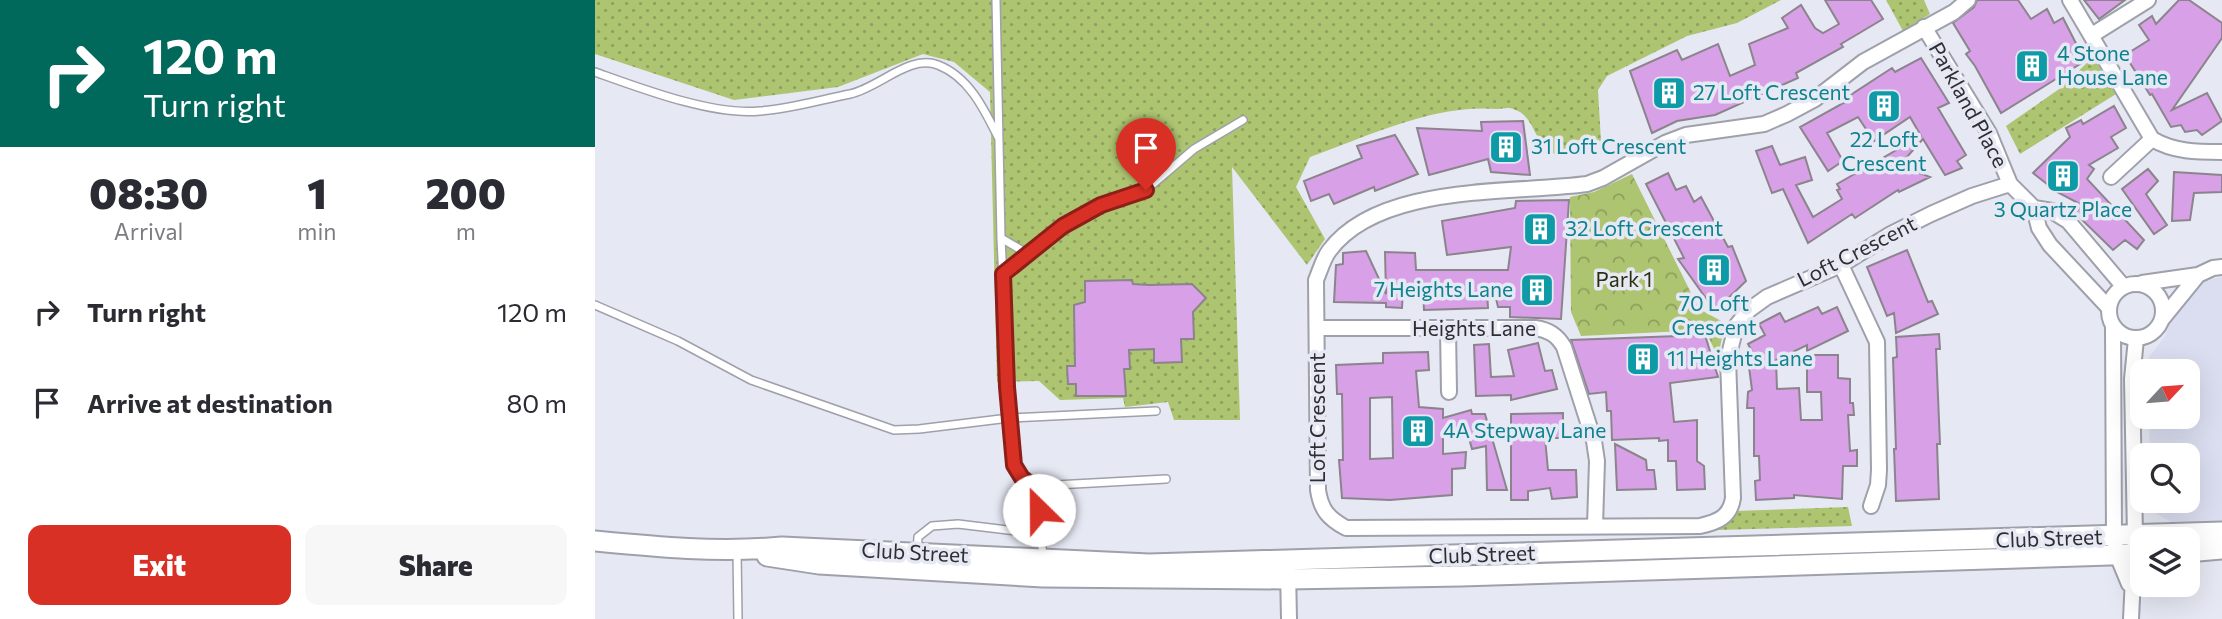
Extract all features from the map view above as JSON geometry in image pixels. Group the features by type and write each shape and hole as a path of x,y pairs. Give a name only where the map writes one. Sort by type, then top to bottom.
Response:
{"main road":[{"name":"Club Street","path":"739,550 819,564 1043,569 1288,569 1461,576 2128,548 2222,532"},
{"name":"Club Street","path":"595,541 660,547 739,550 782,547 917,554 1043,569"},
{"path":"2200,551 2222,549"}],"street":[{"name":"Loft Crescent","path":"1968,0 1954,12 1863,62 1815,99 1764,124 1686,135 1665,143 1603,178 1587,184 1453,195 1377,214 1349,231 1328,252 1316,280 1320,506 1331,520 1346,528 1700,526 1714,523 1725,516 1731,508 1733,498 1728,359 1736,326 1749,310 1767,297 1840,265 1891,234 1931,214 1972,196 2010,184"},
{"path":"2070,0 2152,139 2162,145 2192,152 2222,152"},
{"path":"2092,35 2148,0"},
{"name":"Parkland Place","path":"1924,27 1989,133 2010,184"},
{"path":"2112,177 2152,139"},
{"path":"2010,184 2034,208 2039,228 2045,237 2109,309"},
{"path":"2034,208 2052,211 2068,221 2123,286"},
{"path":"2074,271 2094,253"},
{"path":"1840,265 1877,342 1879,470 1878,485 1871,506"},
{"path":"2131,619 2132,592 2113,326 2109,309 2111,300 2123,286 2198,275 2222,267"},
{"path":"2113,326 2119,333 2136,339 2153,333 2198,275"},
{"path":"2141,284 2157,292 2163,318"},
{"name":"Heights Lane","path":"1318,328 1535,327 1548,330 1564,347 1594,441 1597,461 1595,526"},
{"path":"1448,329 1449,392"},
{"path":"2128,548 2132,379 2136,339"},
{"path":"1288,569 1289,619"}],"lane":[{"path":"996,0 1001,238 1009,418 1014,465 1022,478 1037,486 1166,479"},
{"path":"595,72 688,102 758,112 864,91 910,65 922,62 937,65 971,90 999,140"},
{"path":"1003,274 1054,232 1101,205 1152,186 1194,149 1243,120"},
{"path":"1001,238 1028,254"},
{"path":"595,305 678,341 751,380 894,430 1009,418 1156,411"},
{"path":"1037,486 1043,569"},
{"path":"917,554 918,537 932,526 958,524 1040,534"},
{"path":"738,619 739,550"}],"shaded area":[{"path":"2222,277 2222,522 2176,525 2155,513 2200,513 2200,443 2150,443 2149,429 2200,429 2200,359 2149,357 2165,336 2177,306 2199,282"}],"green space":[{"path":"595,0 1781,0 1737,23 1687,36 1607,76 1598,90 1601,142 1580,154 1564,156 1550,151 1543,145 1524,115 1507,108 1449,111 1425,116 1310,157 1296,187 1325,239 1307,265 1232,167 1240,420 1174,420 1168,402 1125,407 1123,398 1060,400 1039,381 997,382 990,92 954,62 923,54 838,87 734,100 595,54"},
{"path":"1886,0 1924,0 1930,14 1903,31"},
{"path":"2093,57 2116,94 2020,154 2006,126 2062,87"},
{"name":"Park 1","path":"1632,174 1699,309 1725,323 1718,357 1705,330 1581,336 1571,312 1570,197 1594,192"},
{"path":"1848,507 1852,526 1717,530 1735,511"}],"building":[{"path":"1825,0 1871,0 1883,19 1841,44 1843,47 1796,73 1798,78 1715,115 1677,121 1652,133 1630,71 1677,50 1682,60 1718,44 1730,76 1755,65 1749,44 1788,28 1782,18 1801,5 1815,28 1823,33 1839,24"},
{"path":"1977,0 2018,0 2031,19 2047,9 2054,23 2063,18 2085,61 2001,113 1966,54 1970,51 1953,23 1974,7"},
{"path":"2084,0 2125,0 2099,19"},
{"path":"2179,0 2189,0 2222,23 2222,38 2172,110 2207,93 2222,121 2202,135 2197,130 2185,132 2181,125 2171,127 2125,55 2149,40 2139,25 2152,16 2156,24"},
{"path":"1921,58 1949,103 1938,108 1966,155 1957,161 1962,168 1945,175 1923,139 1905,159 1917,172 1930,177 1899,192 1898,190 1855,218 1852,214 1808,243 1783,189 1772,193 1756,151 1772,146 1780,165 1805,157 1812,180 1796,185 1813,217 1842,199 1837,184 1921,136 1910,117 1874,141 1858,117 1827,133 1843,161 1828,171 1800,127 1847,101 1846,98 1892,68 1895,72"},
{"path":"2114,106 2126,128 2111,137 2118,148 2089,165 2094,169 2087,179 2144,240 2137,249 2125,240 2113,250 2075,213 2082,205 2057,192 2033,173 2070,137 2066,128 2081,120 2083,124"},
{"path":"1523,121 1530,175 1491,172 1488,159 1429,175 1417,128 1482,131 1481,122"},
{"path":"1395,135 1418,174 1375,191 1374,187 1334,204 1329,194 1311,201 1304,181 1362,158 1357,146"},
{"path":"2148,169 2158,181 2146,194 2167,225 2154,234 2122,189"},
{"path":"2174,172 2222,175 2222,192 2194,193 2190,220 2172,221"},
{"path":"1668,173 1676,190 1686,186 1694,202 1701,197 1728,247 1732,246 1746,281 1715,311 1678,259 1684,258 1646,184"},
{"path":"1569,200 1561,319 1510,317 1510,307 1498,307 1494,290 1487,291 1488,308 1424,310 1423,291 1403,290 1402,308 1386,307 1386,303 1334,302 1336,265 1343,264 1343,253 1366,251 1386,294 1385,252 1415,253 1416,270 1508,270 1511,247 1447,255 1442,221 1515,208 1516,201"},
{"path":"1907,250 1928,302 1932,301 1938,314 1896,333 1894,313 1887,316 1867,267"},
{"path":"1132,280 1133,284 1192,284 1206,298 1193,312 1194,339 1181,339 1182,362 1154,363 1154,349 1129,350 1130,369 1124,369 1126,396 1076,396 1076,384 1068,384 1067,366 1075,366 1074,305 1085,302 1085,281"},
{"path":"1818,307 1822,314 1837,307 1848,331 1807,351 1807,345 1776,360 1777,389 1799,388 1801,420 1822,420 1821,392 1807,392 1807,355 1838,355 1838,378 1850,379 1850,403 1853,403 1854,415 1848,415 1850,451 1857,450 1857,466 1843,466 1842,499 1794,495 1794,498 1756,500 1755,481 1760,480 1759,456 1754,456 1754,408 1747,408 1748,392 1752,390 1749,367 1760,367 1748,344 1765,335 1759,324 1780,313 1785,322"},
{"path":"1939,334 1940,349 1936,349 1939,499 1896,501 1893,358 1897,357 1896,337"},
{"path":"1705,335 1718,377 1670,383 1674,422 1697,420 1697,461 1704,466 1705,489 1677,490 1676,461 1668,461 1668,440 1612,440 1611,411 1607,411 1606,392 1589,394 1571,340"},
{"path":"1538,343 1545,371 1552,370 1557,389 1511,400 1511,395 1476,396 1474,345 1489,344 1491,377 1514,376 1508,350"},
{"path":"1428,352 1429,370 1416,371 1419,407 1443,409 1443,418 1471,410 1472,414 1485,414 1507,490 1487,490 1486,446 1472,449 1467,431 1443,431 1443,454 1466,452 1465,468 1452,469 1452,495 1390,500 1342,498 1339,460 1343,460 1342,394 1337,394 1336,365 1383,363 1383,353","holes":["1392,397 1393,458 1370,459 1370,398"]},
{"path":"1563,413 1563,438 1545,438 1548,470 1576,470 1577,497 1552,499 1550,488 1528,491 1528,500 1511,500 1511,414"},
{"path":"1615,444 1646,460 1647,470 1654,470 1656,489 1617,490"}],"place":[{"name":"4 Stone House Lane","path":"2032,66"},
{"name":"27 Loft Crescent","path":"1669,93"},
{"name":"22 Loft Crescent","path":"1884,106"},
{"name":"31 Loft Crescent","path":"1506,147"},
{"name":"3 Quartz Place","path":"2063,176"},
{"name":"32 Loft Crescent","path":"1540,229"},
{"name":"70 Loft Crescent","path":"1714,270"},
{"name":"7 Heights Lane","path":"1537,290"},
{"name":"11 Heights Lane","path":"1643,359"},
{"name":"4A Stepway Lane","path":"1418,431"}],"route":[{"path":"1039,510 1037,486 1030,484 1017,473 1011,449 1003,274 1054,232 1078,217 1101,205 1146,190"}]}
